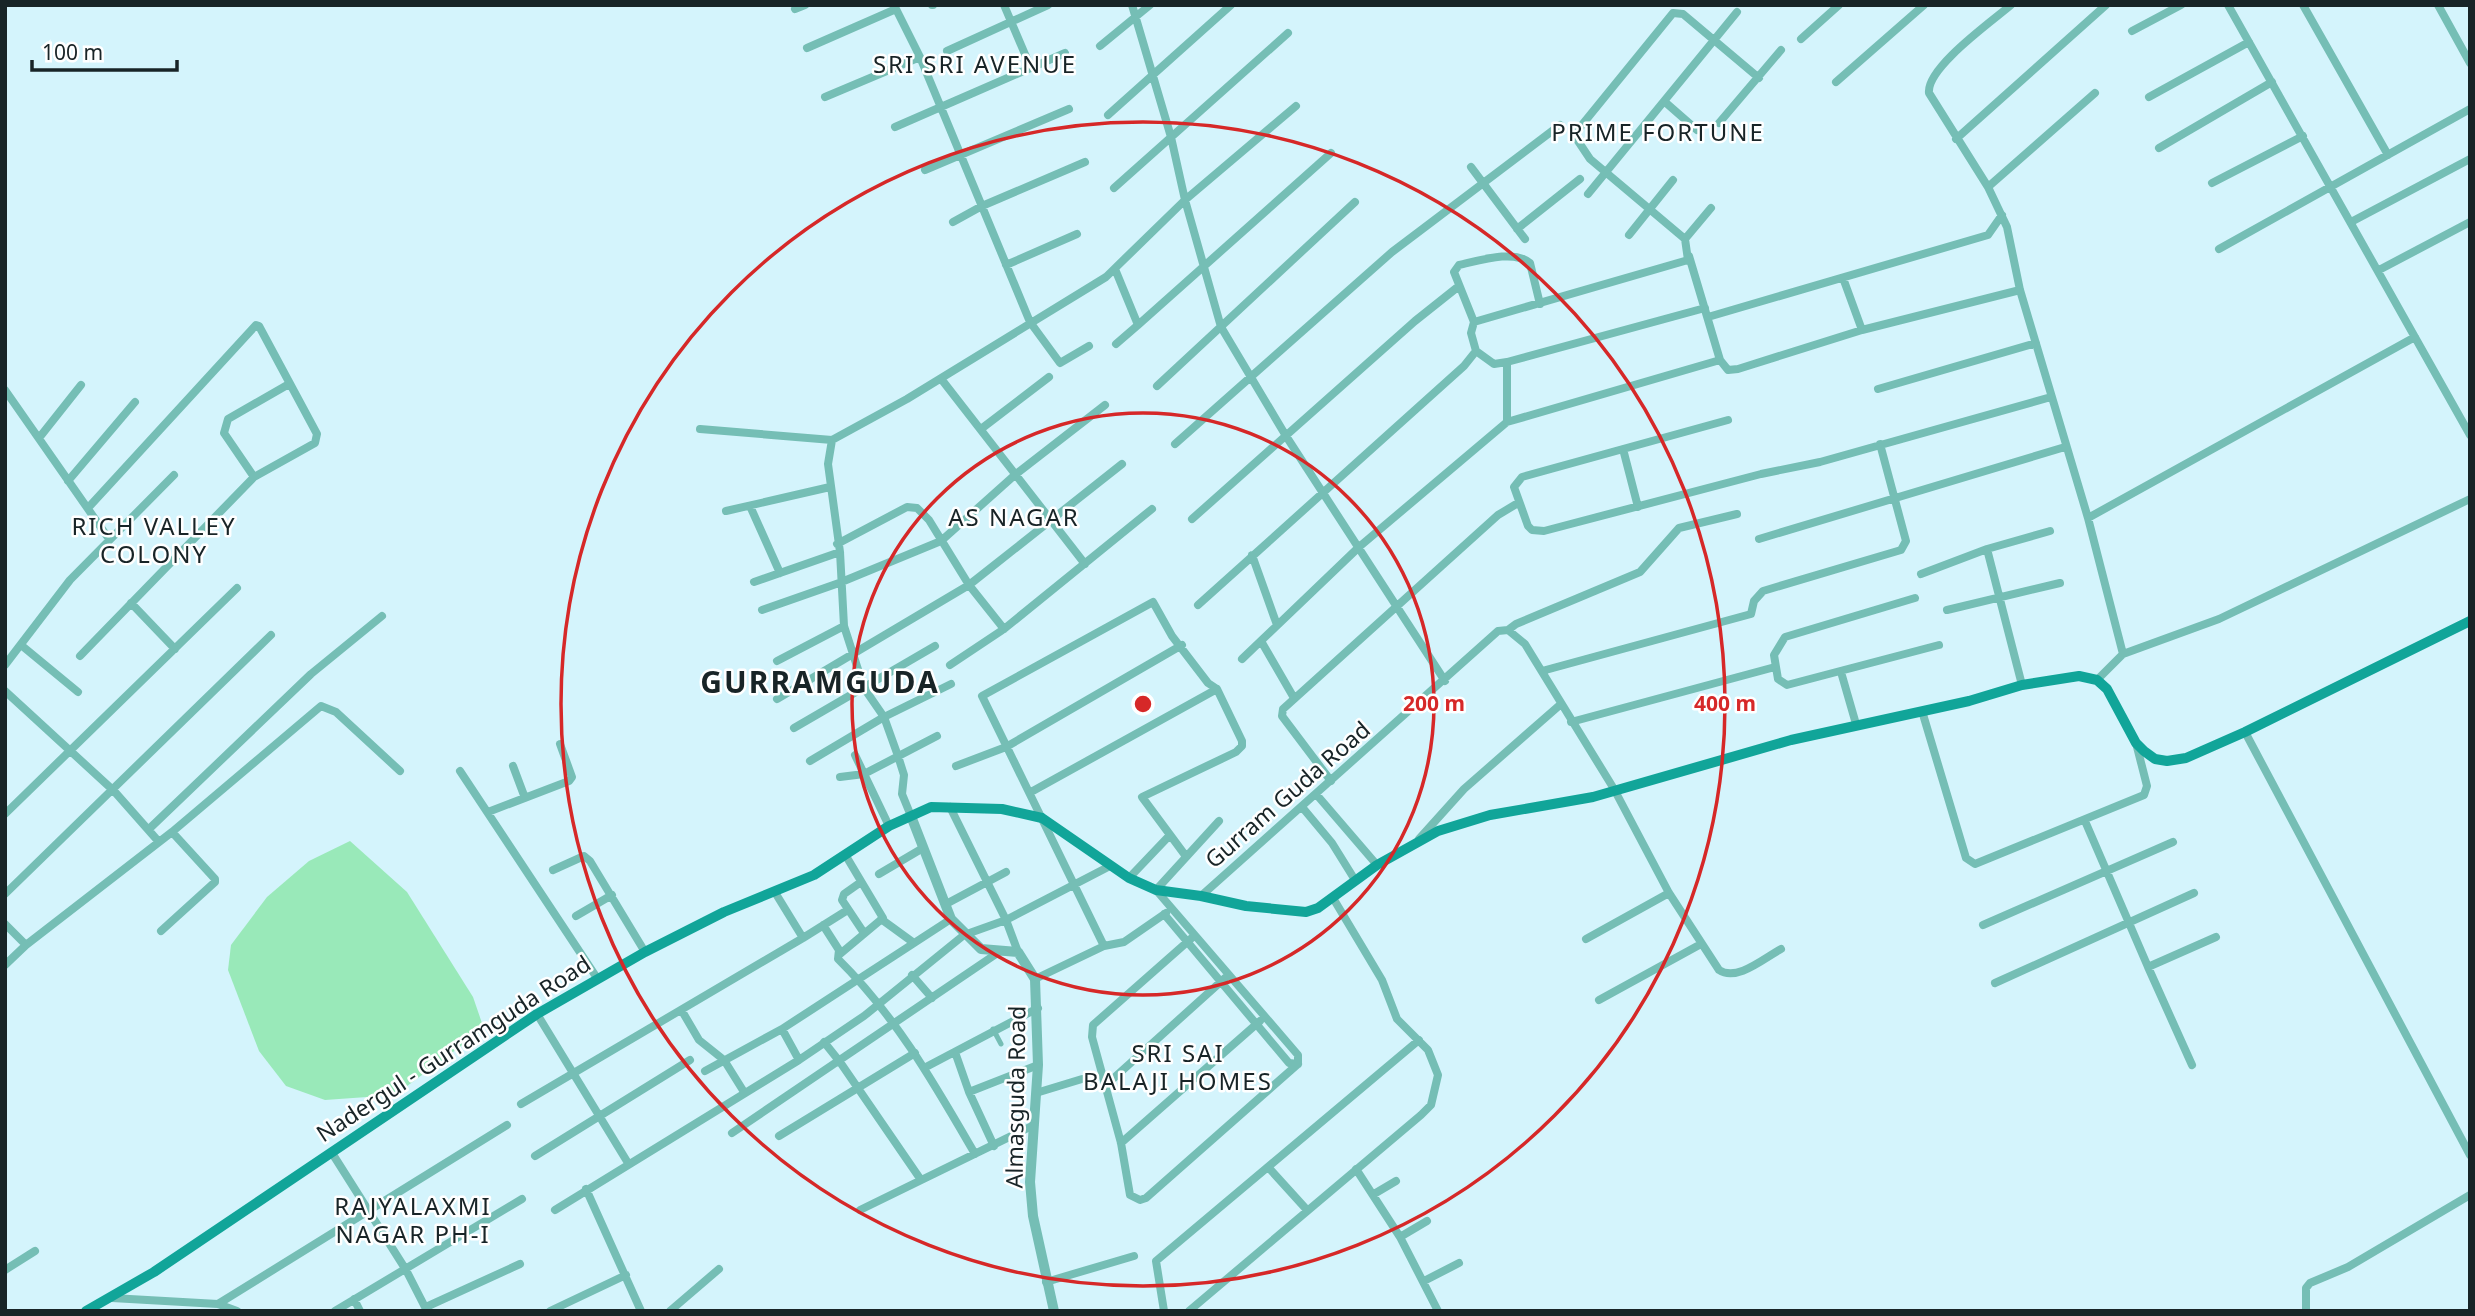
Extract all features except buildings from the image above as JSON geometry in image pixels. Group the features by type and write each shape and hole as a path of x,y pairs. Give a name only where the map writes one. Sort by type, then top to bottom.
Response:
{"main road":[{"path":"2096,680 2114,701 2136,743 2155,760 2167,761 2186,758 2245,732 2470,621"},
{"name":"Nadergul - Gurramguda Road","path":"86,1311 112,1298 537,1014 597,978 724,912 776,894 845,856 889,826 931,807 1002,809 1042,818 1129,878 1156,890 1291,912 1318,908 1377,865 1438,831 1490,815 1593,797 1856,724 1922,711 2022,685 2079,676 2096,680"}],"street":[{"path":"795,9 805,5"},
{"path":"1004,5 1030,66"},
{"path":"947,51 1048,5"},
{"path":"1132,5 1171,137 1185,200 1221,327 1286,436 1445,681"},
{"path":"1100,47 1150,5"},
{"path":"1108,114 1153,78 1231,5"},
{"path":"1801,39 1839,5"},
{"path":"1836,82 1924,5"},
{"path":"2011,5 1930,80 1932,102 1988,187 2007,227 2020,290 2088,518 2123,654"},
{"path":"1956,139 2106,5"},
{"path":"2132,31 2181,5"},
{"path":"2228,5 2470,435"},
{"path":"2303,5 2388,155"},
{"path":"2438,5 2470,63"},
{"path":"807,48 895,7 961,152 1030,322 1060,363 1089,346"},
{"path":"1588,194 1737,12"},
{"path":"1759,78 1683,13 1673,13 1577,131 1576,138 1580,146 1606,173 1685,239 1720,360 1728,370 1861,330 2020,290"},
{"path":"1114,188 1288,33"},
{"path":"2149,97 2249,42"},
{"path":"1719,123 1781,50"},
{"path":"895,127 1065,53"},
{"path":"825,97 920,57"},
{"path":"2159,148 2272,82"},
{"path":"1988,187 2095,93"},
{"path":"1665,102 1697,130"},
{"path":"701,429 832,440 942,380 1030,322 1106,277 1185,200 1296,106"},
{"path":"925,170 961,152 1069,109"},
{"path":"2219,249 2470,109"},
{"path":"1175,444 1392,252 1560,125"},
{"path":"2212,183 2302,136"},
{"path":"1116,344 1331,153"},
{"path":"2351,222 2470,159"},
{"path":"953,222 982,206 1085,162"},
{"path":"1471,167 1525,239"},
{"path":"1517,229 1580,179"},
{"path":"1629,235 1673,180"},
{"path":"1157,386 1355,202"},
{"path":"1685,239 1711,208"},
{"path":"1540,304 1530,263 1522,257 1486,258 1459,265 1454,272 1474,322 1471,333 1476,351 1494,364 1843,278 1988,235 2002,215"},
{"path":"2379,270 2470,222"},
{"path":"1006,265 1077,234"},
{"path":"1474,322 1686,262 1689,255"},
{"path":"1115,269 1139,325"},
{"path":"1843,278 1861,330"},
{"path":"1192,519 1415,321 1459,286"},
{"path":"80,656 254,477 315,443 317,439 259,326 256,326 88,508"},
{"path":"2088,518 2415,337"},
{"path":"1878,389 2036,343"},
{"path":"1198,605 1322,491 1417,410 1476,351"},
{"path":"1242,659 1359,547 1507,422 1720,360"},
{"path":"1507,362 1507,422"},
{"path":"981,429 1049,377"},
{"path":"942,380 1052,518 1085,564"},
{"path":"254,477 224,433 224,425 228,419 289,384"},
{"path":"39,438 81,385"},
{"path":"5,390 108,539"},
{"path":"1728,420 1522,477 1514,487 1528,526 1538,531 1638,507 1761,474 1820,462 2051,397"},
{"path":"68,481 135,402"},
{"path":"762,610 839,583 941,541 1016,474 1105,405"},
{"path":"832,440 828,464 844,626 864,688 884,718 898,756 904,775 902,794 951,919 964,935 981,949 1018,952 1006,920 950,807"},
{"path":"1542,671 1752,614 1754,601 1763,591 1897,552 1906,541 1880,444"},
{"path":"1759,539 2065,447"},
{"path":"1623,449 1638,507"},
{"path":"777,699 969,585 1122,464"},
{"path":"5,665 70,580 174,475"},
{"path":"726,512 830,487"},
{"path":"2096,680 2123,654 2219,619 2470,499"},
{"path":"1331,781 1282,716 1283,709 1497,515 1518,503"},
{"path":"750,506 780,573"},
{"path":"754,582 838,548 907,507 917,508 969,585 1004,629"},
{"path":"950,665 1004,629 1152,509"},
{"name":"Gurram Guda Road","path":"1201,896 1498,631 1508,631 1516,624 1640,572 1679,528 1737,514"},
{"path":"1921,574 1987,549 2050,531"},
{"path":"1987,549 2022,685"},
{"path":"1252,555 1277,625"},
{"path":"1947,610 1998,600 2060,583"},
{"path":"5,814 237,588"},
{"path":"1915,598 1792,633 1777,649 1775,667 1778,679 1787,685 1939,645"},
{"path":"1104,946 982,696 1153,601 1162,622 1182,645 1208,683 1217,689 1238,729 1242,746 1142,797 1185,855"},
{"path":"131,603 175,649"},
{"path":"149,829 311,674 382,616"},
{"path":"777,661 844,626"},
{"path":"1508,631 1525,644 1542,671 1614,789 1669,893 1718,970 1725,975 1736,974 1780,948"},
{"path":"5,894 114,791 271,635"},
{"path":"1261,641 1294,698"},
{"path":"21,645 78,692"},
{"path":"956,766 1006,747 1182,645"},
{"path":"794,728 934,646"},
{"path":"1572,722 1775,667"},
{"path":"1841,672 1856,724"},
{"path":"810,761 884,718 951,684"},
{"path":"1031,792 1217,689"},
{"path":"5,691 114,791 159,842"},
{"path":"1414,845 1464,789 1561,704"},
{"path":"5,965 26,945 172,832 321,706 335,712 400,771"},
{"path":"1922,711 1966,858 1970,863 1980,863 2085,821 2146,792 2136,743"},
{"path":"2245,732 2470,1155"},
{"path":"840,777 864,774 937,736"},
{"path":"488,812 569,781 572,776 560,744"},
{"path":"855,755 889,826"},
{"path":"513,766 525,798"},
{"path":"460,771 597,978"},
{"path":"1316,794 1377,865"},
{"path":"1302,807 1332,844 1356,880"},
{"path":"1191,938 1093,1025 1092,1037 1121,1143 1127,1187 1130,1195 1140,1200 1298,1064 1298,1055 1228,974 1168,912 1156,890 1185,855 1219,821"},
{"path":"2085,821 2192,1065"},
{"path":"161,930 215,882 215,878 172,832"},
{"path":"1129,878 1169,836"},
{"path":"1983,925 2173,842"},
{"path":"878,874 923,848"},
{"path":"553,870 584,856 596,867 645,951"},
{"path":"845,856 882,913 881,919 840,954 838,960 879,1002 926,1068 975,1154"},
{"path":"555,1210 799,1060 964,935 1006,920 1110,866"},
{"path":"946,904 1006,872"},
{"path":"861,882 844,894 842,900 846,911 864,933"},
{"path":"1586,939 1669,893"},
{"path":"1995,983 2129,925 2194,893"},
{"path":"776,894 803,937"},
{"path":"576,916 612,895"},
{"path":"1189,1311 1431,1105 1438,1075 1428,1050 1398,1019 1382,980 1333,898"},
{"path":"521,1104 682,1011 846,911"},
{"path":"1035,979 1104,946 1124,942 1168,912"},
{"path":"881,919 914,943"},
{"path":"705,1071 782,1029 951,919"},
{"path":"5,924 26,945"},
{"path":"822,925 840,954"},
{"path":"2148,967 2216,937"},
{"path":"1191,938 1221,981 1289,1063 1298,1064"},
{"path":"1599,1000 1701,944"},
{"path":"979,967 981,949"},
{"path":"732,1133 999,952"},
{"name":"Almasguda Road","path":"1018,952 1035,979 1038,1008 1032,1205 1054,1311"},
{"path":"1105,1086 1228,974"},
{"path":"912,975 932,998"},
{"path":"926,1068 993,1029 1038,1008"},
{"path":"682,1011 699,1040 724,1060 744,1092"},
{"path":"537,1014 628,1163"},
{"path":"1121,1143 1265,1017"},
{"path":"782,1029 799,1060"},
{"path":"993,1029 1001,1044"},
{"path":"1164,1311 1156,1261 1419,1040"},
{"path":"824,1042 921,1181"},
{"path":"955,1052 969,1092 994,1146"},
{"path":"779,1136 915,1053"},
{"path":"535,1156 690,1060"},
{"path":"969,1092 1038,1065"},
{"path":"1036,1093 1082,1079"},
{"path":"218,1304 508,1125"},
{"path":"860,1210 1034,1125"},
{"path":"332,1153 406,1270 427,1309 520,1264"},
{"path":"1268,1167 1307,1210"},
{"path":"1356,1170 1400,1237 1438,1311"},
{"path":"1374,1194 1396,1181"},
{"path":"586,1189 641,1311"},
{"path":"2306,1311 2306,1288 2310,1283 2348,1267 2470,1195"},
{"path":"335,1311 522,1199"},
{"path":"1400,1237 1427,1222"},
{"path":"5,1270 35,1251"},
{"path":"1046,1282 1134,1256"},
{"path":"1424,1281 1459,1263"},
{"path":"670,1311 719,1269"},
{"path":"550,1311 626,1275"},
{"path":"112,1298 218,1304 237,1311"},
{"path":"355,1299 360,1311"}],"green space":[{"path":"350,841 407,892 473,997 484,1029 395,1095 325,1100 286,1086 259,1051 228,970 231,945 267,897 309,861"}],"district":[{"name":"SRI SRI AVENUE","path":"975,63"},
{"name":"PRIME FORTUNE","path":"1658,131"},
{"name":"AS NAGAR","path":"1014,516"},
{"name":"RICH VALLEY COLONY","path":"154,539"},
{"name":"GURRAMGUDA","path":"820,681"},
{"name":"SRI SAI BALAJI HOMES","path":"1178,1066"},
{"name":"RAJYALAXMI NAGAR PH-I","path":"413,1219"}]}
